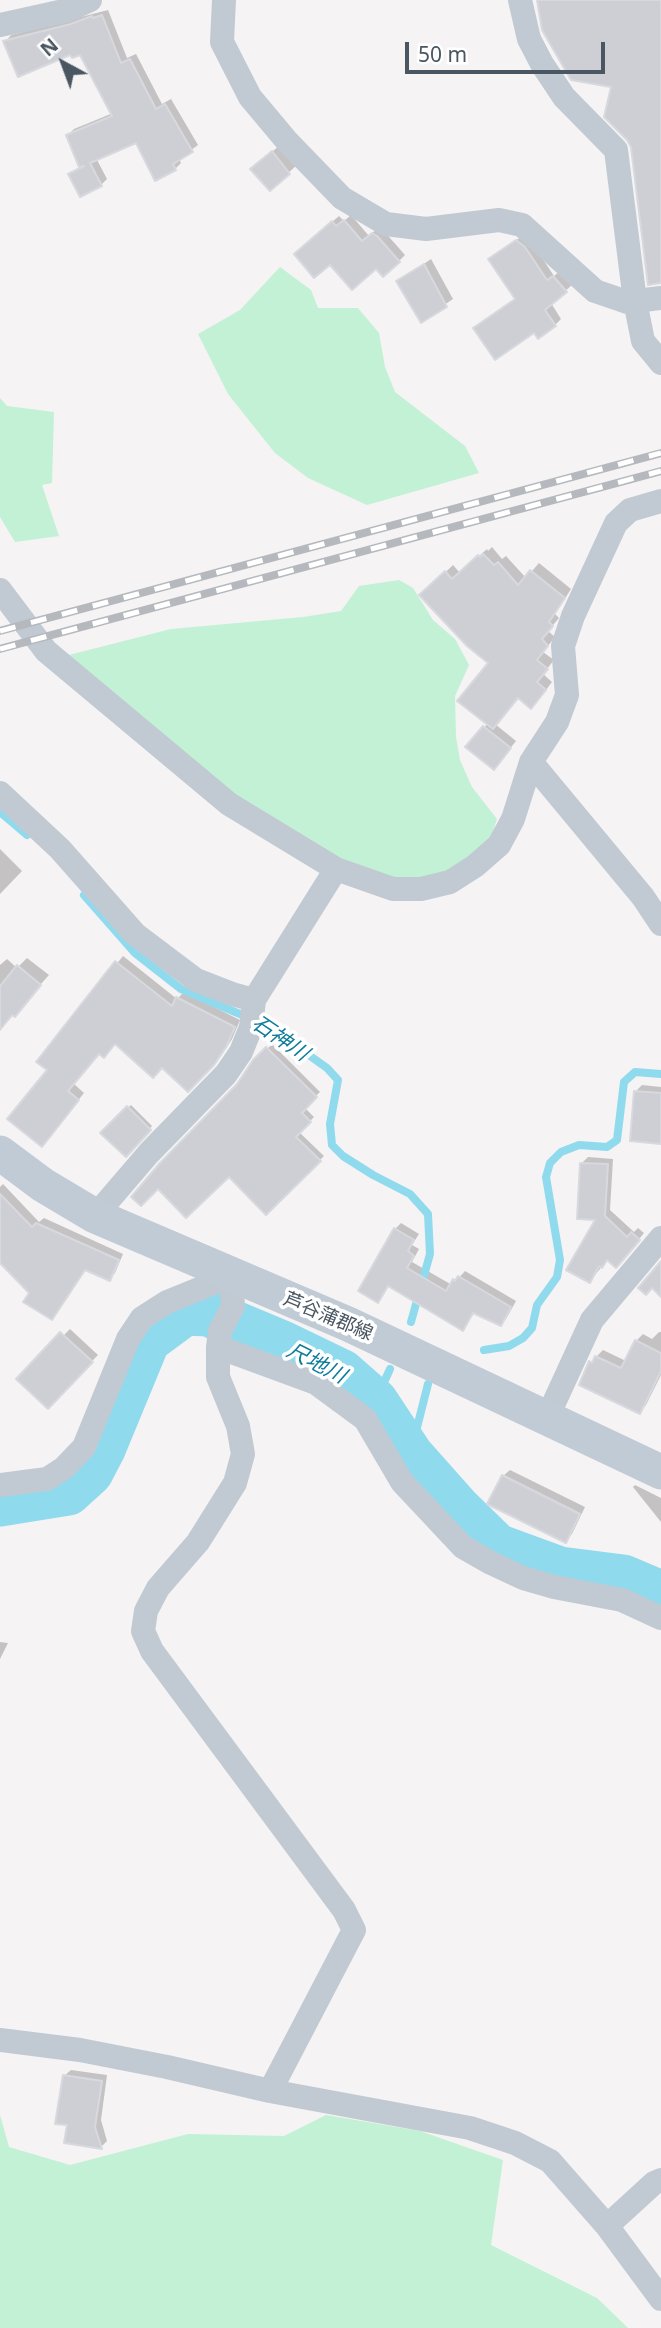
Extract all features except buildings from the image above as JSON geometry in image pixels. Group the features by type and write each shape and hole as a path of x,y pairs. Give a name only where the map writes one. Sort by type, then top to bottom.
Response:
{"main road":[{"name":"芦谷蒲郡線","path":"0,1153 43,1185 95,1216 232,1291 348,1324 661,1472"}],"street":[{"path":"0,25 68,10 90,0"},
{"path":"224,0 222,42 250,97 286,140 342,198 386,224 426,229 499,220 522,225 595,290 627,302 661,298"},
{"path":"520,0 529,40 542,64 564,97 616,150 635,301 643,341 661,363"},
{"path":"0,590 46,651 229,804 336,869 393,889 421,889 450,882 475,866 499,845 513,819 531,762 556,722 567,695 563,646 573,615 616,523 631,510 661,501"},
{"path":"531,762 620,868 661,924"},
{"path":"0,793 60,849 135,934 196,979 232,994 253,1012"},
{"path":"95,1216 149,1153 226,1074 241,1052 253,1012 336,869"},
{"path":"547,1418 592,1320 661,1238"},
{"path":"0,1485 47,1479 64,1468 83,1447 128,1339 142,1318 167,1302 232,1291 219,1339 218,1377 238,1426 243,1454 235,1483 198,1542 158,1588 146,1611 143,1631 152,1651 344,1910 354,1930 270,2091"},
{"path":"219,1339 316,1383 365,1419 402,1482 463,1547 523,1578 622,1601 661,1618"},
{"path":"0,2040 80,2050 167,2067 270,2091 471,2128 515,2143 550,2161 607,2226 661,2299"},
{"path":"607,2226 654,2183 661,2180"}],"green space":[{"path":"280,267 311,290 318,308 358,308 379,333 385,367 395,392 465,446 479,473 367,505 308,478 275,453 228,394 198,334 240,310"},
{"path":"0,398 7,406 54,412 52,483 42,485 59,536 15,542 0,517"},
{"path":"399,580 413,588 433,620 455,639 469,665 455,696 456,737 460,760 472,787 497,819 491,838 450,873 415,880 386,877 337,860 237,796 65,656 171,629 341,611 359,586"},
{"path":"0,2115 9,2147 70,2165 188,2134 284,2136 326,2115 420,2131 503,2160 491,2245 597,2298 628,2328 0,2328"}],"waterway":[{"name":"石神川","path":"0,812 27,835"},
{"name":"石神川","path":"84,895 135,953 181,989 268,1026 327,1068 338,1080 330,1124 332,1145 343,1156 373,1175 410,1194 428,1214 430,1254 411,1322"},
{"path":"484,1350 509,1346 523,1338 532,1328 537,1305 557,1277 560,1260 546,1177 550,1163 561,1152 579,1145 607,1147 617,1140 624,1082 635,1072 661,1074"},
{"name":"尺地川","path":"0,1503 68,1492 90,1472 147,1340 185,1312 208,1313 342,1373 375,1402 410,1455 458,1509 497,1547 560,1570 623,1578 661,1594"},
{"name":"石神川","path":"375,1402 390,1369"},
{"path":"410,1455 428,1384"}],"railway":[{"path":"0,631 661,453"},
{"path":"0,649 661,471"}]}
